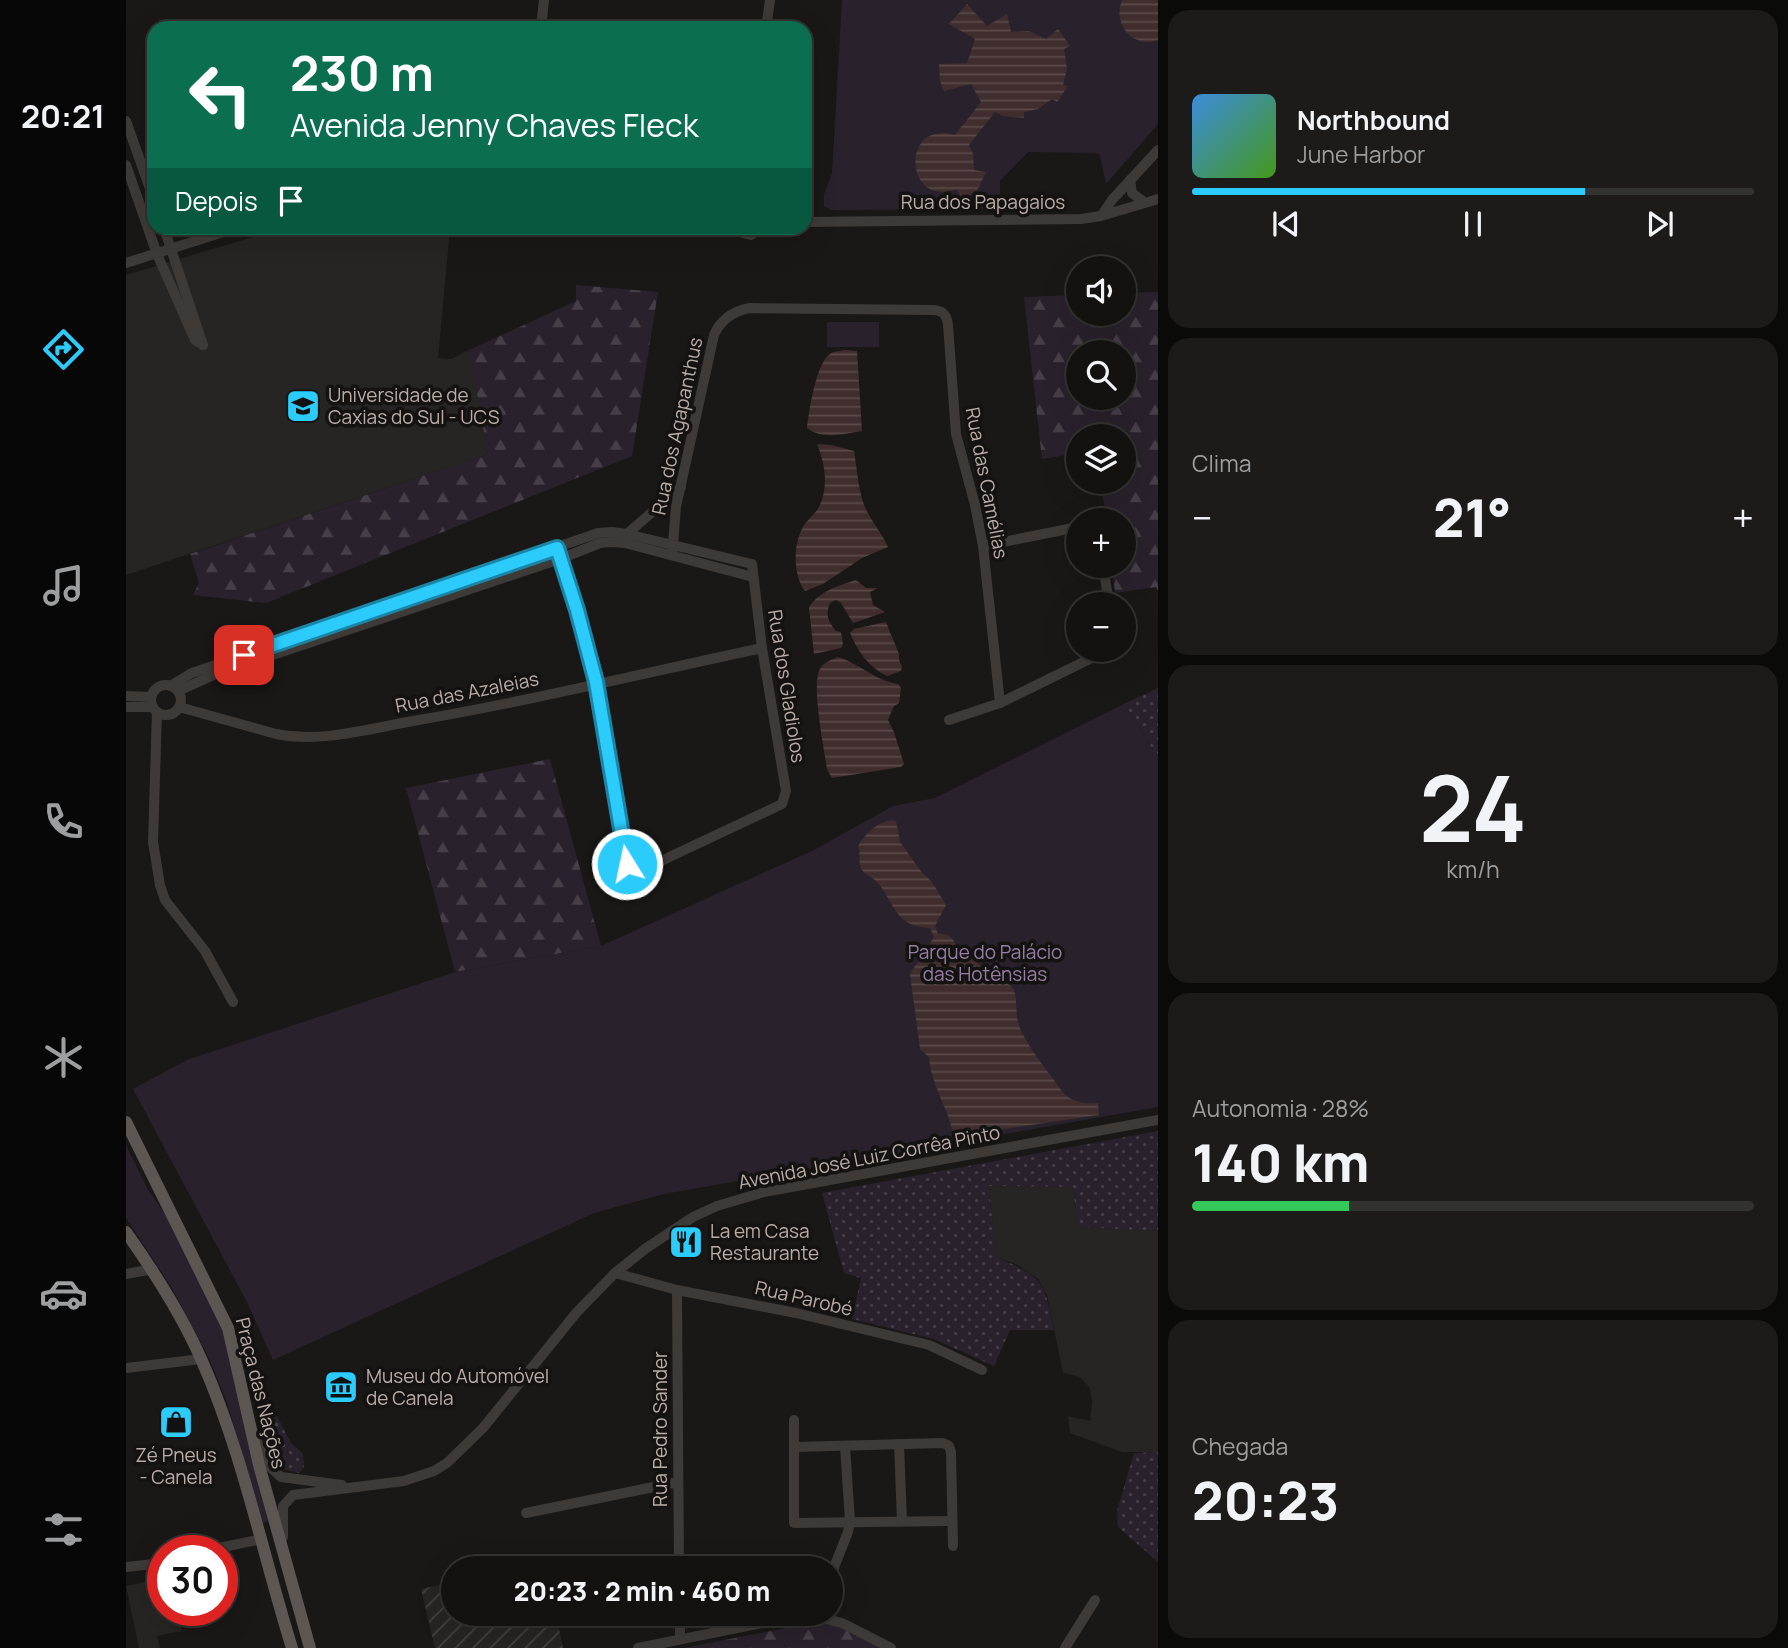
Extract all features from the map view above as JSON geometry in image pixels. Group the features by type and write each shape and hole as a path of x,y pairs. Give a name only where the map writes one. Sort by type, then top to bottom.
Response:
{"main road":[{"name":"Praça das Nações","path":"126,1122 224,1319 310,1648"},
{"path":"126,1138 153,1177"},
{"path":"126,1232 153,1269 201,1359 225,1420 292,1648"},
{"path":"262,1539 267,1539 274,1550 286,1587 301,1618"}],"street":[{"path":"542,21 544,0"},
{"path":"767,21 770,0"},
{"path":"126,121 147,180"},
{"path":"1101,216 1158,150"},
{"path":"126,165 147,225"},
{"path":"1130,180 1132,193 1144,202"},
{"name":"Rua dos Papagaios","path":"812,222 1082,219 1158,199"},
{"path":"150,235 195,340 203,345 167,235"},
{"path":"126,263 215,235"},
{"name":"Rua dos Agapanthus","path":"672,555 674,519 714,335 719,325 731,314 750,308 943,312"},
{"name":"Rua das Camélias","path":"943,312 948,325 956,434 983,546 1000,703"},
{"path":"626,539 681,486"},
{"path":"983,546 1066,529"},
{"path":"174,689 192,673 598,533 612,531 626,539 672,555 753,577"},
{"path":"233,1002 205,951 165,900 160,885 153,842 154,705 160,686 174,689 190,684 560,559 600,543 626,539 674,544"},
{"name":"Rua dos Gladiolos","path":"596,682 627,864 631,869 644,869 776,808 784,801 786,791 762,648 752,564 674,544"},
{"path":"557,548 596,682"},
{"name":"Rua das Azaleias","path":"178,707 290,737 322,737 474,710 762,648"},
{"path":"949,720 1000,703 1084,662"},
{"path":"126,696 154,705 169,714 178,707 180,696 174,689"},
{"path":"126,707 154,705"},
{"name":"Avenida José Luiz Corrêa Pinto","path":"285,1555 282,1511 290,1497 298,1493 404,1481 434,1471 458,1455 577,1312 615,1273 693,1216 752,1195 1158,1120"},
{"path":"126,1274 153,1269"},
{"name":"Rua Parobé","path":"615,1273 677,1290 796,1312 929,1345 982,1370"},
{"name":"Rua Pedro Sander","path":"677,1290 679,1556"},
{"path":"126,1368 201,1359"},
{"path":"794,1420 794,1523 952,1521"},
{"name":"Avenida José Luiz Corrêa Pinto","path":"252,1432 268,1466 281,1477 360,1486"},
{"path":"794,1447 943,1443 949,1446 953,1546"},
{"path":"899,1444 901,1521"},
{"path":"839,1556 850,1521 845,1446"},
{"path":"526,1513 678,1482"},
{"path":"238,1544 262,1539"},
{"path":"126,1567 147,1565"},
{"path":"1065,1648 1096,1600"},
{"path":"843,1624 891,1648"},
{"path":"680,1626 680,1639"},
{"path":"638,1648 746,1626"}],"shaded area":[{"path":"1122,0 1158,0 1158,40 1140,41 1127,32 1120,18"},
{"path":"967,4 987,26 1007,14 1011,32 1029,31 1046,39 1058,29 1070,46 1064,49 1067,69 1063,85 1068,86 1057,102 1052,99 1038,109 1024,112 1024,118 1003,116 995,112 969,145 973,154 974,170 986,172 978,189 962,201 957,189 939,192 927,187 919,176 916,163 917,150 925,140 937,134 955,135 981,102 971,84 944,91 940,81 939,64 967,63 975,39 949,24"},
{"name":"Universidade de Caxias do Sul - UCS","path":"260,235 449,235 438,358 451,359 469,350 488,454 126,575 126,275"},
{"path":"846,350 857,351 862,431 833,435 813,432 807,428 809,411 821,367 830,354"},
{"path":"817,444 854,451 863,502 888,547 862,558 823,584 805,591 796,567 796,548 801,531 819,507 824,491 824,467"},
{"path":"856,580 866,588 878,588 870,592 873,605 885,612 853,623 841,603 836,600 830,603 828,618 836,631 841,632 843,644 841,648 814,654 809,608 823,593"},
{"path":"886,622 902,667 901,671 887,676 864,658 850,633 854,629"},
{"path":"838,657 882,680 898,684 901,688 899,703 894,706 888,720 904,764 901,767 832,778 827,769 817,688 821,667"},
{"path":"896,821 900,842 932,882 946,905 935,926 938,934 949,936 960,952 975,960 984,974 1009,984 1016,998 1019,1026 1034,1052 1064,1094 1080,1102 1098,1103 1099,1115 958,1136 953,1134 933,1077 929,1057 920,1049 910,974 934,937 930,928 918,927 903,919 878,883 860,866 858,846 861,841 876,826"},
{"path":"989,1186 1073,1187 1078,1227 1158,1231 1158,1452 1122,1452 1070,1433 1068,1416 1090,1421 1090,1388 1080,1377 1063,1373 1047,1295 1038,1279 1018,1265 996,1257"},
{"path":"147,1581 147,1626 181,1626 182,1631 157,1636 160,1648 139,1648 126,1586"},
{"path":"441,1585 441,1626 558,1626 563,1648 435,1648 421,1589"}],"green space":[{"path":"842,0 1158,0 1158,124 1106,184 1097,153 1028,152 1000,181 1000,205 997,209 831,210 824,206 824,195 832,173"},
{"path":"576,285 658,292 632,456 266,603 193,595 199,583 190,554 488,454 469,350 576,301"},
{"path":"1158,292 1158,591 1156,587 1115,592 1113,578 1136,578 1136,508 1104,508 1103,494 1136,494 1136,424 1066,424 1066,455 1042,459 1024,297 1066,295 1066,326 1136,326 1136,293"},
{"path":"827,322 879,322 879,347 827,347"},
{"path":"1158,688 1158,758 1124,704"},
{"name":"Parque do Palácio das Hotênsias","path":"1124,704 1158,758 1158,1107 664,1194 594,1213 273,1360 248,1304 133,1089 187,1060 455,972 601,946 814,850 893,806 935,798"},
{"path":"550,759 601,946 455,972 406,788"},
{"path":"1158,1131 1158,1231 1078,1227 1073,1187 989,1186 996,1257 1023,1270 1039,1282 1044,1290 1054,1330 1010,1330 994,1366 934,1339 852,1319 861,1278 844,1273 822,1193"},
{"path":"126,1145 147,1188 167,1217 224,1332 268,1521 263,1523 227,1402 208,1356 172,1288 126,1218"},
{"path":"242,1350 291,1443 303,1454 304,1467 299,1473 278,1468 271,1456"},
{"path":"1158,1452 1158,1562 1118,1527 1117,1511 1134,1453"},
{"path":"797,1626 840,1626 881,1648 684,1648"}],"place":[{"name":"Universidade de Caxias do Sul - UCS","path":"303,406"},
{"name":"La em Casa Restaurante","path":"686,1242"},
{"name":"Museu do Automóvel de Canela","path":"341,1387"},
{"name":"Zé Pneus - Canela","path":"176,1422"}],"route":[{"path":"244,655 557,548 596,682 627,864"}]}
